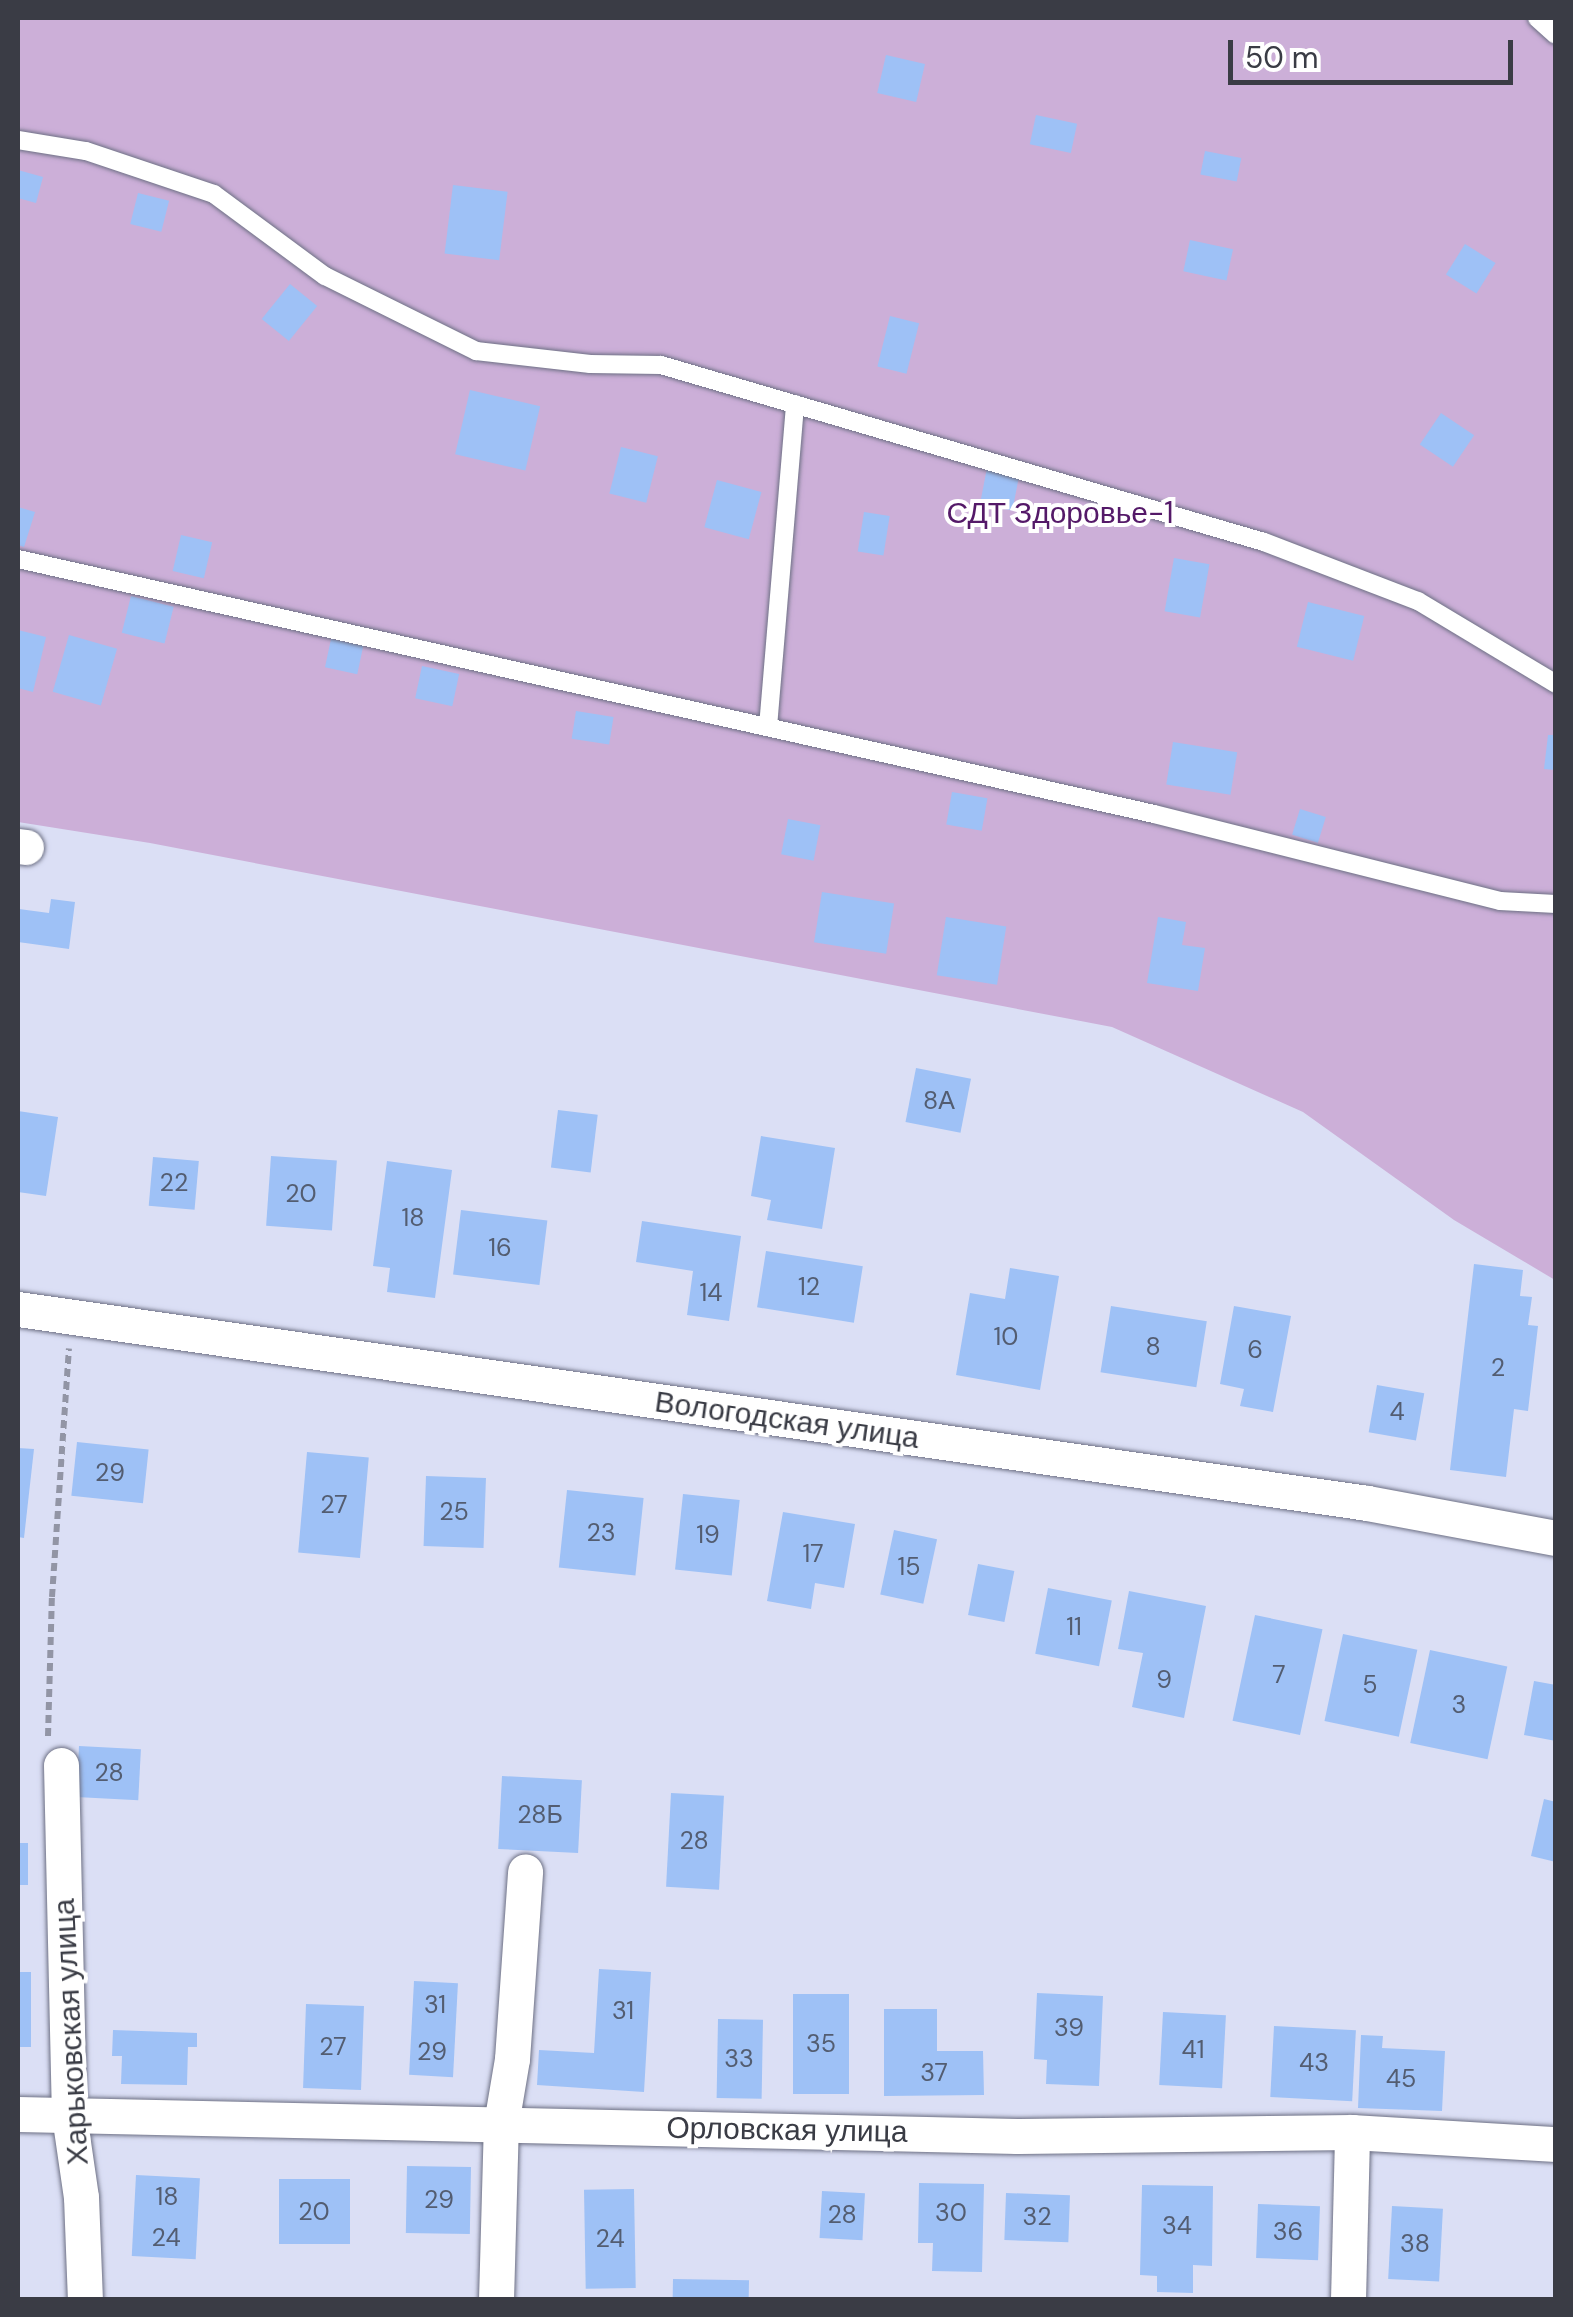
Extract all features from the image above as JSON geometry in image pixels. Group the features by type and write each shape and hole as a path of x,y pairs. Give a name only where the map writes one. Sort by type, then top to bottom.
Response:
{"street":[{"name":"Вологодская улица","path":"18,1309 1367,1503 1556,1538"},
{"name":"Харьковская улица","path":"61,1765 69,2115 81,2196 85,2300"},
{"path":"496,2300 501,2124 512,2060 525,1871"},
{"name":"Орловская улица","path":"18,2114 1017,2136 1352,2132 1556,2144"},
{"path":"1348,2300 1352,2132"}],"lane":[{"path":"1537,18 1556,35"},
{"path":"18,140 86,151 214,194 325,276 476,351 590,364 661,364 1264,542 1418,600 1556,684"},
{"path":"768,726 794,404"},
{"path":"18,559 1154,814 1500,900 1556,904"}],"path":[{"path":"61,1765 48,1744 52,1597 72,1318"}],"green space":[{"name":"СДТ Здоровье-1","path":"18,18 1555,18 1555,1280 1454,1220 1303,1112 1112,1027 150,843 18,822"}],"building":[{"path":"886,55 925,64 916,102 877,93"},
{"path":"1036,115 1077,124 1071,153 1030,144"},
{"path":"1205,151 1241,158 1237,182 1200,175"},
{"path":"18,170 43,177 36,203 18,198"},
{"path":"453,185 508,192 499,260 445,253"},
{"path":"138,193 169,201 161,232 130,224"},
{"path":"1190,240 1233,249 1226,280 1183,271"},
{"path":"1465,244 1496,263 1476,294 1446,275"},
{"path":"290,284 317,306 289,341 262,319"},
{"path":"890,316 919,323 907,374 877,366"},
{"path":"470,390 540,406 525,471 455,454"},
{"path":"1441,413 1474,435 1453,467 1420,445"},
{"path":"621,447 658,456 646,503 609,494"},
{"path":"987,468 1019,474 1012,511 980,504"},
{"path":"717,480 761,492 749,539 704,527"},
{"path":"18,507 35,512 24,547 18,545"},
{"path":"864,512 890,516 883,556 858,552"},
{"path":"181,535 212,542 204,578 173,571"},
{"path":"1174,558 1209,564 1200,617 1165,611"},
{"path":"131,596 174,607 164,644 122,633"},
{"path":"1308,602 1364,616 1353,661 1297,647"},
{"path":"18,630 46,637 33,692 18,688"},
{"path":"69,635 117,649 101,705 53,692"},
{"path":"331,639 363,646 357,674 325,667"},
{"path":"422,666 459,674 452,706 415,698"},
{"path":"576,711 614,717 609,745 572,739"},
{"path":"1548,735 1556,735 1556,770 1544,769"},
{"path":"1173,742 1237,752 1230,795 1166,784"},
{"path":"952,792 987,798 982,831 946,824"},
{"path":"1300,809 1326,817 1318,843 1292,835"},
{"path":"788,819 820,825 814,861 781,854"},
{"path":"822,892 894,903 886,954 814,942"},
{"path":"51,899 75,902 69,949 18,942 19,909 49,913"},
{"path":"946,917 1006,927 997,985 937,975"},
{"path":"1158,917 1186,922 1182,945 1205,948 1198,991 1147,983"},
{"path":"916,1068 971,1079 960,1133 906,1122"},
{"path":"558,1110 598,1115 591,1172 551,1168"},
{"path":"18,1111 58,1117 46,1196 18,1192"},
{"path":"761,1136 835,1148 822,1229 767,1220 771,1200 751,1196"},
{"path":"271,1156 337,1161 332,1230 266,1226"},
{"path":"153,1157 199,1161 195,1210 149,1206"},
{"path":"387,1161 452,1170 435,1298 387,1292 390,1268 373,1266"},
{"path":"461,1210 547,1221 539,1285 453,1275"},
{"path":"642,1221 741,1236 729,1321 687,1315 693,1271 636,1262"},
{"path":"766,1251 863,1266 854,1323 757,1307"},
{"path":"1474,1264 1523,1270 1520,1296 1532,1297 1528,1325 1538,1326 1528,1411 1514,1409 1506,1477 1450,1470"},
{"path":"1010,1268 1059,1276 1040,1390 956,1375 970,1293 1005,1299"},
{"path":"1111,1306 1207,1321 1196,1387 1101,1372"},
{"path":"1234,1306 1291,1316 1273,1412 1240,1406 1244,1389 1220,1384"},
{"path":"1377,1385 1424,1393 1416,1441 1369,1432"},
{"path":"77,1442 149,1450 143,1503 71,1496"},
{"path":"18,1448 34,1449 24,1538 18,1537"},
{"path":"307,1452 369,1457 360,1558 298,1553"},
{"path":"426,1476 486,1478 484,1548 424,1546"},
{"path":"567,1490 644,1498 635,1576 559,1568"},
{"path":"683,1494 740,1500 732,1576 675,1570"},
{"path":"783,1512 855,1524 844,1588 815,1583 811,1609 767,1601"},
{"path":"894,1530 937,1539 923,1604 880,1595"},
{"path":"978,1564 1014,1571 1004,1622 968,1615"},
{"path":"1048,1588 1112,1600 1099,1666 1035,1654"},
{"path":"1129,1591 1206,1606 1184,1718 1132,1707 1143,1653 1118,1649"},
{"path":"1255,1615 1322,1629 1300,1735 1233,1721"},
{"path":"1343,1634 1417,1650 1399,1737 1324,1721"},
{"path":"1430,1650 1507,1666 1488,1759 1410,1743"},
{"path":"1534,1681 1556,1685 1556,1741 1524,1735"},
{"path":"79,1746 141,1749 138,1800 76,1797"},
{"path":"502,1776 582,1780 578,1853 498,1849"},
{"path":"671,1793 724,1796 719,1890 666,1887"},
{"path":"1544,1799 1556,1802 1556,1862 1531,1856"},
{"path":"18,1843 28,1843 28,1885 18,1885"},
{"path":"599,1969 651,1972 644,2092 537,2085 539,2050 594,2053"},
{"path":"18,1972 31,1972 31,2047 18,2047"},
{"path":"414,1981 458,1983 453,2077 409,2075"},
{"path":"1037,1993 1103,1996 1099,2086 1046,2084 1047,2060 1034,2059"},
{"path":"793,1994 849,1994 849,2094 793,2094"},
{"path":"306,2004 364,2006 361,2090 303,2088"},
{"path":"884,2009 937,2009 937,2051 983,2051 984,2095 884,2096"},
{"path":"1163,2012 1226,2015 1222,2088 1159,2085"},
{"path":"718,2019 763,2020 762,2099 717,2098"},
{"path":"1274,2026 1356,2030 1352,2101 1270,2097"},
{"path":"113,2030 197,2033 197,2047 188,2047 187,2085 121,2084 122,2056 112,2056"},
{"path":"1361,2035 1383,2036 1382,2048 1445,2051 1442,2111 1358,2108"},
{"path":"407,2166 471,2167 470,2234 406,2233"},
{"path":"136,2175 200,2178 196,2259 132,2256"},
{"path":"279,2179 350,2179 350,2244 279,2244"},
{"path":"919,2183 984,2184 982,2272 932,2271 933,2243 918,2243"},
{"path":"1142,2185 1213,2186 1212,2266 1193,2265 1193,2293 1157,2292 1157,2276 1140,2275"},
{"path":"634,2189 636,2288 586,2289 584,2190"},
{"path":"822,2191 865,2193 862,2240 820,2238"},
{"path":"1006,2193 1070,2195 1068,2242 1004,2240"},
{"path":"1258,2204 1320,2206 1318,2260 1256,2258"},
{"path":"1392,2206 1443,2209 1439,2282 1388,2279"},
{"path":"673,2279 749,2280 749,2300 673,2300"}]}
